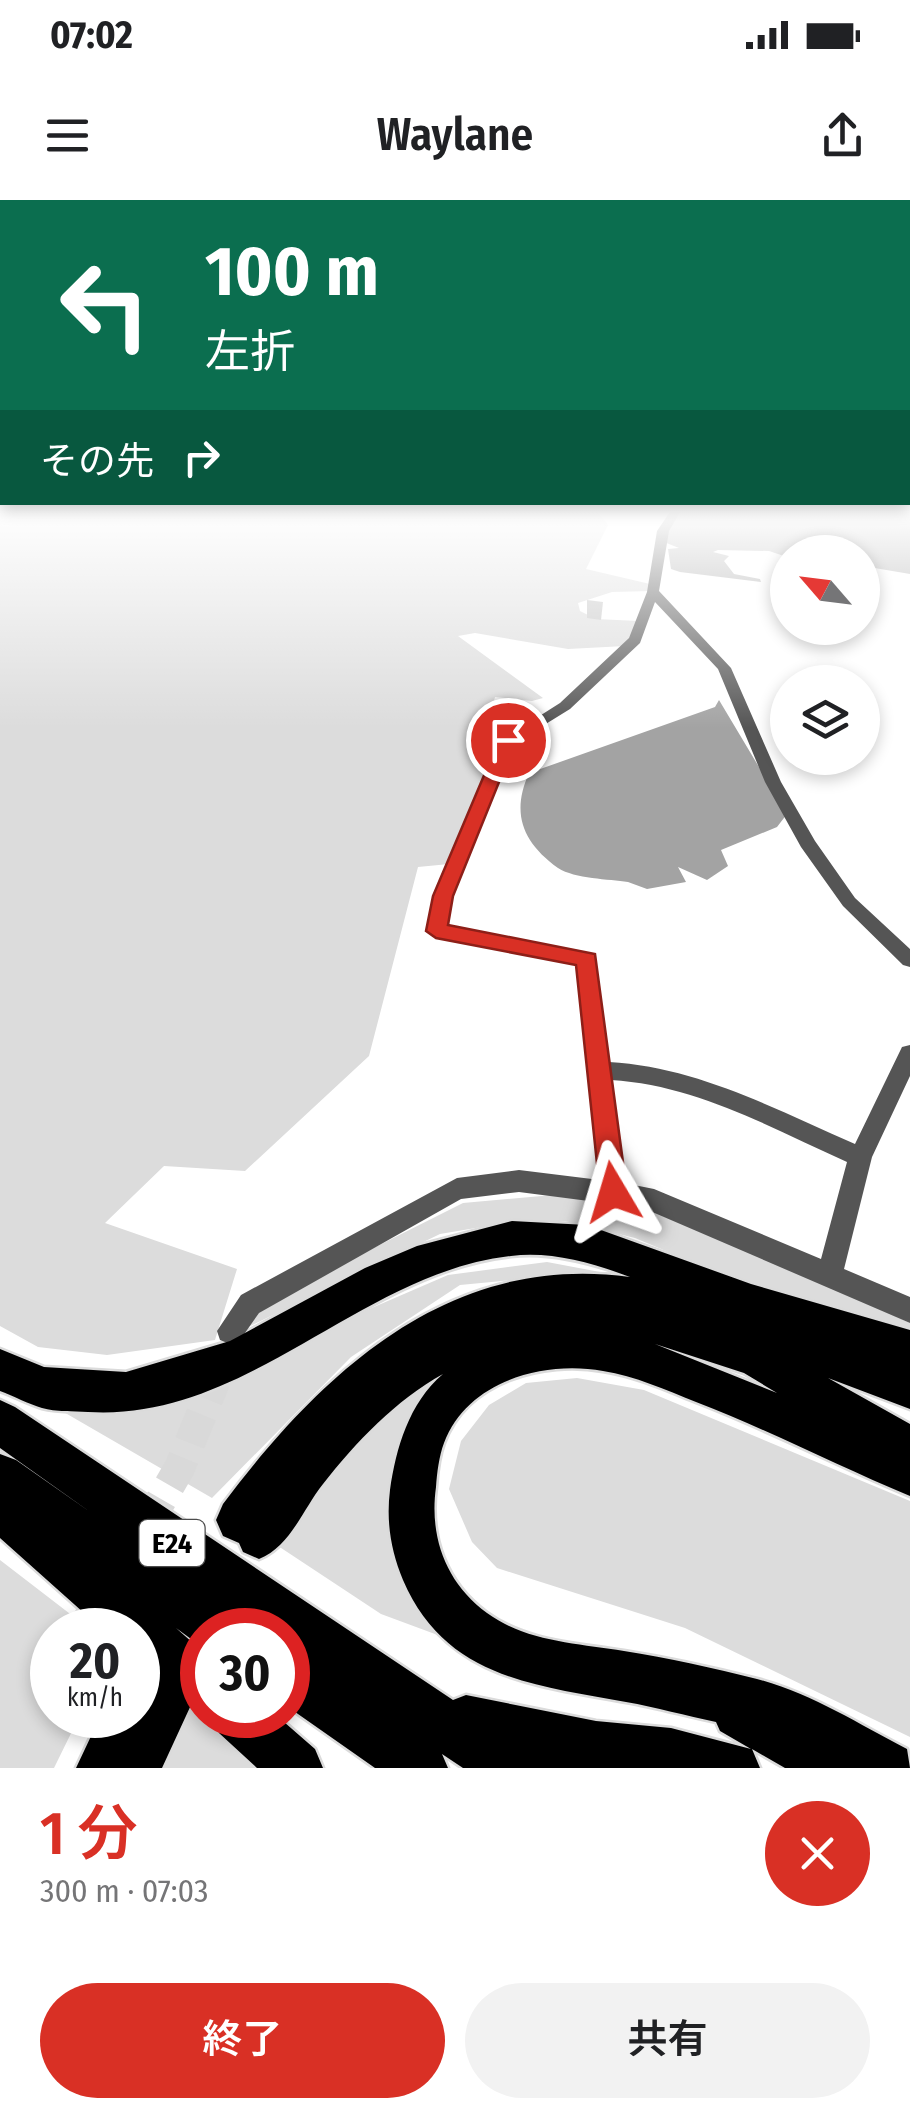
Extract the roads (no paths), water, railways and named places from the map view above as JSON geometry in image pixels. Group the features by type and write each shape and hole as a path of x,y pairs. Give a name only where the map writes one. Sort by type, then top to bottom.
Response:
{"highway":[{"path":"0,1370 44,1388 126,1393 238,1359 379,1282 430,1259 512,1238 587,1243 910,1408"},
{"path":"249,1528 384,1390 427,1357 491,1327 560,1315 598,1314 694,1333 756,1332 910,1350"},
{"path":"756,1332 910,1368"},
{"path":"756,1332 910,1388"},
{"path":"756,1332 910,1428"},
{"path":"756,1332 840,1410 910,1447"},
{"path":"888,1768 784,1714 622,1675 544,1666 503,1651 466,1628 439,1600 420,1566 412,1529 412,1496 425,1435 447,1400 467,1378 529,1352 586,1348 623,1354 746,1400 910,1474"},
{"name":"E24","path":"0,1422 346,1661 510,1768"},
{"name":"E24","path":"0,1476 189,1608"},
{"path":"0,1508 168,1679 134,1768"},
{"path":"346,1661 466,1722 633,1761 733,1768"},
{"path":"310,1692 421,1768"},
{"path":"704,1695 838,1768"},
{"path":"103,1768 117,1738"},
{"path":"263,1738 296,1768"}],"street":[{"path":"613,1192 587,959 436,931 443,896 508,740 565,706 635,640 655,582"},
{"path":"653,592 724,668 773,782 807,843 849,902 910,960"},
{"path":"830,1273 860,1157 910,1053"},
{"path":"598,1070 624,1069 690,1084 860,1157"},
{"path":"230,1331 250,1304 457,1189 519,1180 645,1197 910,1310"}],"tunnel":[{"path":"214,1383 221,1362"},
{"path":"146,1526 180,1467 215,1381"},
{"path":"95,1608 101,1597"}]}
